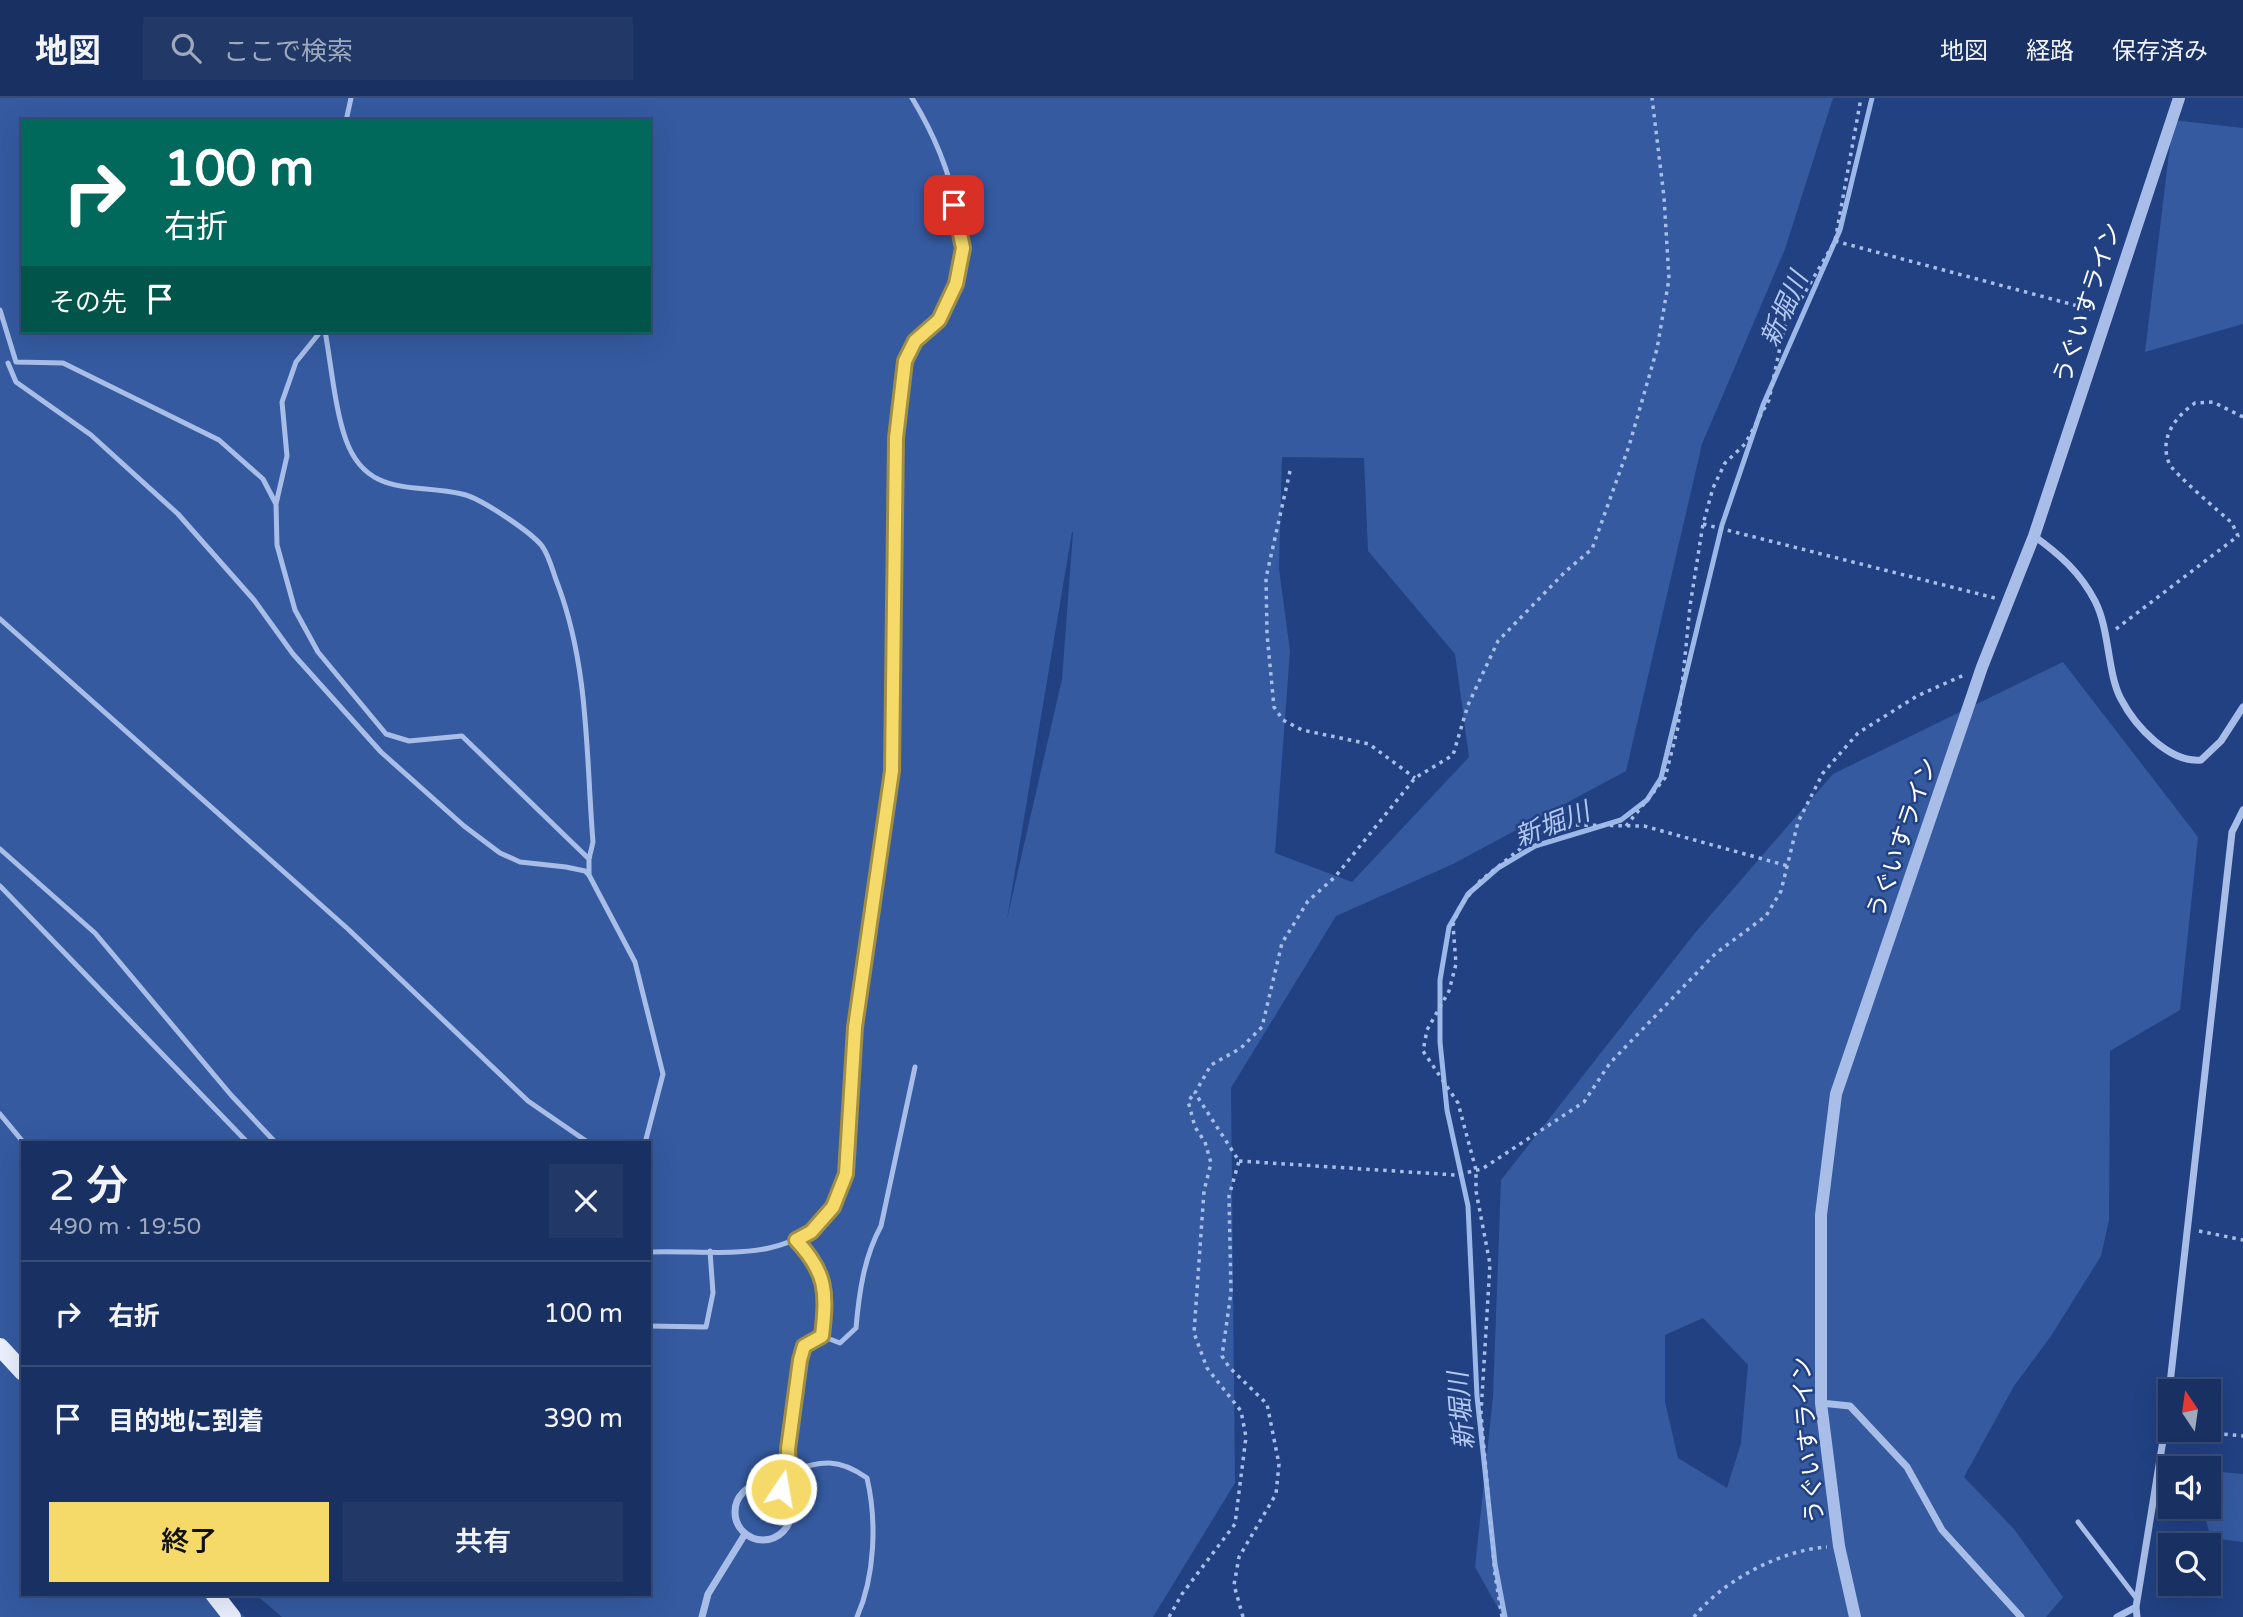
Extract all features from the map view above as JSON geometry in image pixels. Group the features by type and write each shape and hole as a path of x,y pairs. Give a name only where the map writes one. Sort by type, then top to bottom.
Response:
{"main road":[{"path":"0,1347 21,1370"},
{"path":"216,1596 232,1617"}],"street":[{"name":"うぐいすライン","path":"1855,1617 1839,1546 1821,1403 1821,1215 1836,1094 1982,667 2034,536 2105,313 2179,98"},
{"path":"2034,536 2066,559 2096,602 2120,698 2161,749 2187,761 2201,760 2221,741 2243,707"},
{"path":"2137,1617 2136,1603 2165,1428 2232,832 2243,810"},
{"path":"1821,1403 1850,1406 1860,1416 1907,1467 1942,1530 2021,1617"},
{"path":"760,1483 781,1489 792,1508 786,1529 766,1540 746,1534 735,1515 741,1494 760,1483"},
{"path":"702,1617 709,1594 746,1534"},
{"path":"2117,1617 2136,1603"}],"lane":[{"path":"346,119 351,98"},
{"path":"651,1252 754,1251 781,1247 811,1232 833,1207 846,1174 855,1027 892,771 893,508 896,438 905,361 915,341 939,320 956,284 963,248 941,151 912,98"},
{"path":"0,310 16,362"},
{"path":"321,333 296,362 282,402 287,456 276,504 276,545 295,610 318,652 386,734 409,741 462,736 589,859"},
{"path":"323,333 346,441 365,471 376,481 390,486 466,494 527,533 544,549 572,623 582,671 593,842 589,875"},
{"path":"0,362 63,363 219,440 263,479 276,504"},
{"path":"8,363 16,382 91,435 178,514 254,600 293,654 381,752 464,826 500,853 520,862 566,867 585,871 589,875 635,962 663,1074 646,1141"},
{"path":"0,619 348,929 528,1101 586,1141"},
{"path":"0,849 95,933 231,1095 274,1141"},
{"path":"0,886 246,1141"},
{"path":"822,1336 840,1343 856,1328 859,1290 874,1239 881,1226 915,1068"},
{"path":"0,1114 22,1141"},
{"path":"796,1240 816,1262 822,1280 822,1336"},
{"path":"651,1326 706,1327 713,1293 710,1251"},
{"path":"781,1489 789,1472 788,1449 800,1360 804,1346 822,1336"},
{"path":"789,1472 812,1463 848,1464 866,1478 873,1507 867,1594 857,1617"},
{"path":"2078,1522 2136,1603"}],"path":[{"path":"1169,1617 1182,1594 1235,1524 1246,1437 1241,1411 1208,1368 1195,1333 1204,1191 1211,1163 1205,1142 1195,1128 1188,1101 1211,1065 1241,1048 1262,1027 1282,943 1308,901 1335,877 1386,810 1415,778 1453,755 1468,705 1498,641 1566,571 1592,549 1629,446 1657,349 1669,279 1664,197 1652,98"},
{"path":"1626,827 1665,778 1678,727 1690,606 1703,524 1725,463 1745,444 1769,400 1784,328 1835,241 1861,98"},
{"path":"1835,241 2105,313"},
{"path":"2106,637 2238,536 2232,523 2169,465 2166,444 2170,427 2195,403 2213,402 2243,417"},
{"path":"1290,471 1266,578 1267,634 1274,707 1283,720 1302,730 1369,744 1415,778"},
{"path":"1703,524 2008,601"},
{"path":"1239,1161 1456,1175 1476,1170 1584,1102 1610,1063 1716,953 1766,916 1781,891 1798,822 1824,773 1858,733 1917,696 1982,667"},
{"path":"1502,1617 1495,1575 1481,1413 1490,1264 1476,1191 1476,1170 1458,1103 1423,1051 1427,1030 1449,991 1456,964 1453,925 1460,908 1479,881 1555,822 1644,826 1788,866"},
{"path":"1195,1093 1239,1161 1229,1196 1231,1292 1222,1356 1229,1367 1267,1404 1279,1464 1276,1494 1239,1557 1234,1585 1243,1617"},
{"path":"2187,1228 2243,1240"},
{"path":"2221,1434 2243,1436"},
{"path":"1694,1617 1706,1601 1732,1580 1808,1548 1839,1546"}],"shaded area":[{"path":"0,98 1833,98 1785,249 1702,444 1626,771 1453,864 1336,916 1231,1088 1235,1483 1153,1617 282,1617 257,1596 651,1596 651,1141 21,1141 21,1596 218,1596 245,1617 0,1617","holes":["1282,457 1364,458 1368,551 1455,654 1469,757 1352,882 1275,853 1290,651 1279,569","1072,532 1062,679 1007,919"]},
{"path":"2173,120 2243,128 2243,324 2145,352"},
{"path":"2063,662 2198,837 2180,1010 2110,1051 2109,1220 2101,1256 2051,1336 2014,1386 1964,1477 2014,1529 2063,1597 2046,1617 1503,1617 1475,1567 1493,1397 1501,1180 1695,933 1833,774","holes":["1703,1318 1748,1365 1741,1443 1727,1488 1678,1458 1665,1402 1665,1335"]},
{"path":"2221,1472 2243,1474 2243,1542 2221,1539 2221,1533 2210,1533 2205,1519 2221,1519"}],"waterway":[{"name":"新堀川","path":"1505,1617 1495,1564 1477,1396 1468,1206 1447,1110 1440,1042 1440,980 1449,927 1468,894 1498,868 1535,846 1621,820 1647,800 1661,778 1722,525 1763,405 1840,230 1872,98"}],"route":[{"path":"781,1489 789,1472 788,1449 800,1360 804,1346 822,1336 824,1314 822,1280 816,1262 796,1240 811,1232 833,1207 846,1174 855,1027 892,771 893,508 896,438 905,361 915,341 939,320 956,284 963,248 954,205"}]}
